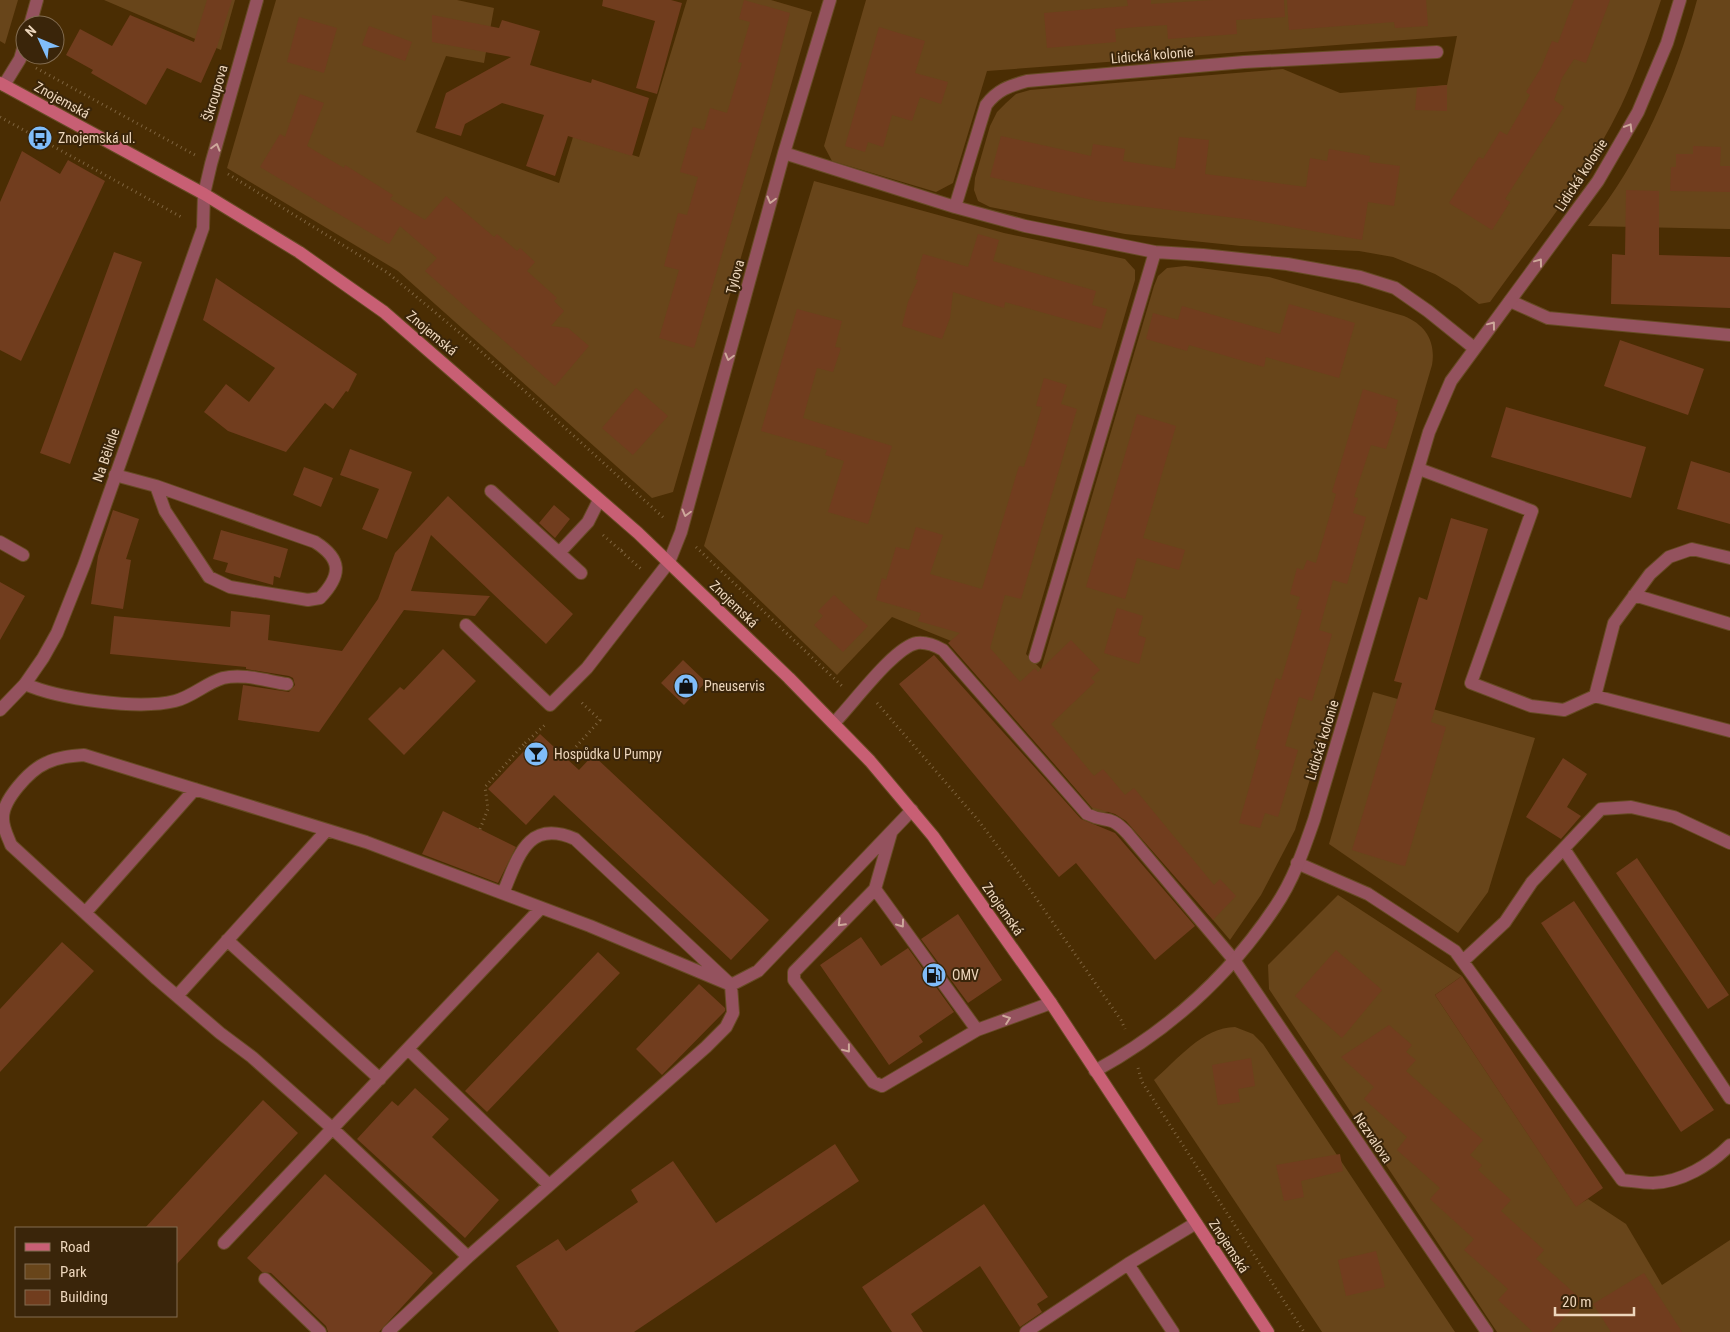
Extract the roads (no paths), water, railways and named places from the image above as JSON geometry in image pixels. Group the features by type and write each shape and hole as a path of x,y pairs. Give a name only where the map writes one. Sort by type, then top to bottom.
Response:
{"main road":[{"name":"Znojemská","path":"2,84 204,194 299,252 384,312 669,562 834,723 934,836 1051,1003 1268,1332"}],"street":[{"path":"33,15 37,0"},
{"name":"Škroupova","path":"204,194 210,164 257,0"},
{"name":"Tylova","path":"466,625 550,705 591,672 669,562 681,532 784,153 830,0"},
{"name":"Lidická kolonie","path":"1096,1071 1134,1050 1192,1005 1234,960 1276,906 1298,863 1314,820 1429,432 1451,381 1598,180 1638,112 1667,43 1680,0"},
{"name":"Lidická kolonie","path":"955,207 986,105 994,94 1006,87 1027,81 1244,62 1436,52"},
{"path":"2,84 16,65"},
{"path":"784,153 955,207 1025,226 1155,252 1287,264 1360,277 1395,288 1428,311 1474,348"},
{"name":"Na Bělidle","path":"0,710 25,684 43,658 57,633 84,565 204,228 204,194"},
{"path":"1035,657 1155,252"},
{"path":"1510,301 1548,318 1730,335"},
{"path":"1419,469 1532,512 1471,683 1531,706 1564,710 1595,696 1730,731"},
{"path":"115,475 156,486 315,542 334,557 337,569 334,580 320,598 308,600 230,587 208,577 165,511 156,486"},
{"path":"491,490 581,573"},
{"path":"559,553 588,522 599,500"},
{"path":"0,542 23,555"},
{"path":"1595,696 1614,623 1650,574 1669,557 1692,549 1730,558"},
{"path":"1634,596 1730,624"},
{"name":"Nezvalova","path":"834,723 899,653 917,643 936,645 943,650 1086,814 1098,819 1107,818 1116,821 1234,960 1487,1332"},
{"path":"25,684 61,695 138,705 176,701 222,678 240,676 287,684"},
{"path":"468,1257 333,1129 252,1057 177,996 11,845 2,817 8,801 20,784 45,763 65,756 84,755 366,842 542,908 731,985 758,971 912,810"},
{"path":"85,913 195,789"},
{"path":"1463,961 1505,922 1532,882 1601,809 1631,807 1674,817 1730,843"},
{"path":"177,996 328,830"},
{"path":"388,1332 468,1257 706,1047 726,1027 733,1013 731,985 574,839 561,833 548,832 537,836 528,843 520,854 502,893"},
{"path":"890,833 875,889 794,972 794,980 872,1082 882,1086 977,1030 1051,1003"},
{"path":"1564,849 1730,1098"},
{"path":"1298,863 1368,894 1455,951 1622,1180 1654,1183 1692,1174 1721,1154 1730,1145"},
{"path":"875,889 977,1030"},
{"path":"224,1243 542,908"},
{"path":"227,940 380,1079"},
{"path":"408,1049 549,1185"},
{"path":"1026,1332 1128,1264 1196,1223"},
{"path":"1128,1264 1173,1332"},
{"path":"265,1279 320,1332"}],"place":[{"name":"Znojemská ul.","path":"40,138"},
{"name":"Pneuservis","path":"686,686"},
{"name":"Hospůdka U Pumpy","path":"536,754"},
{"name":"OMV","path":"934,975"}]}
